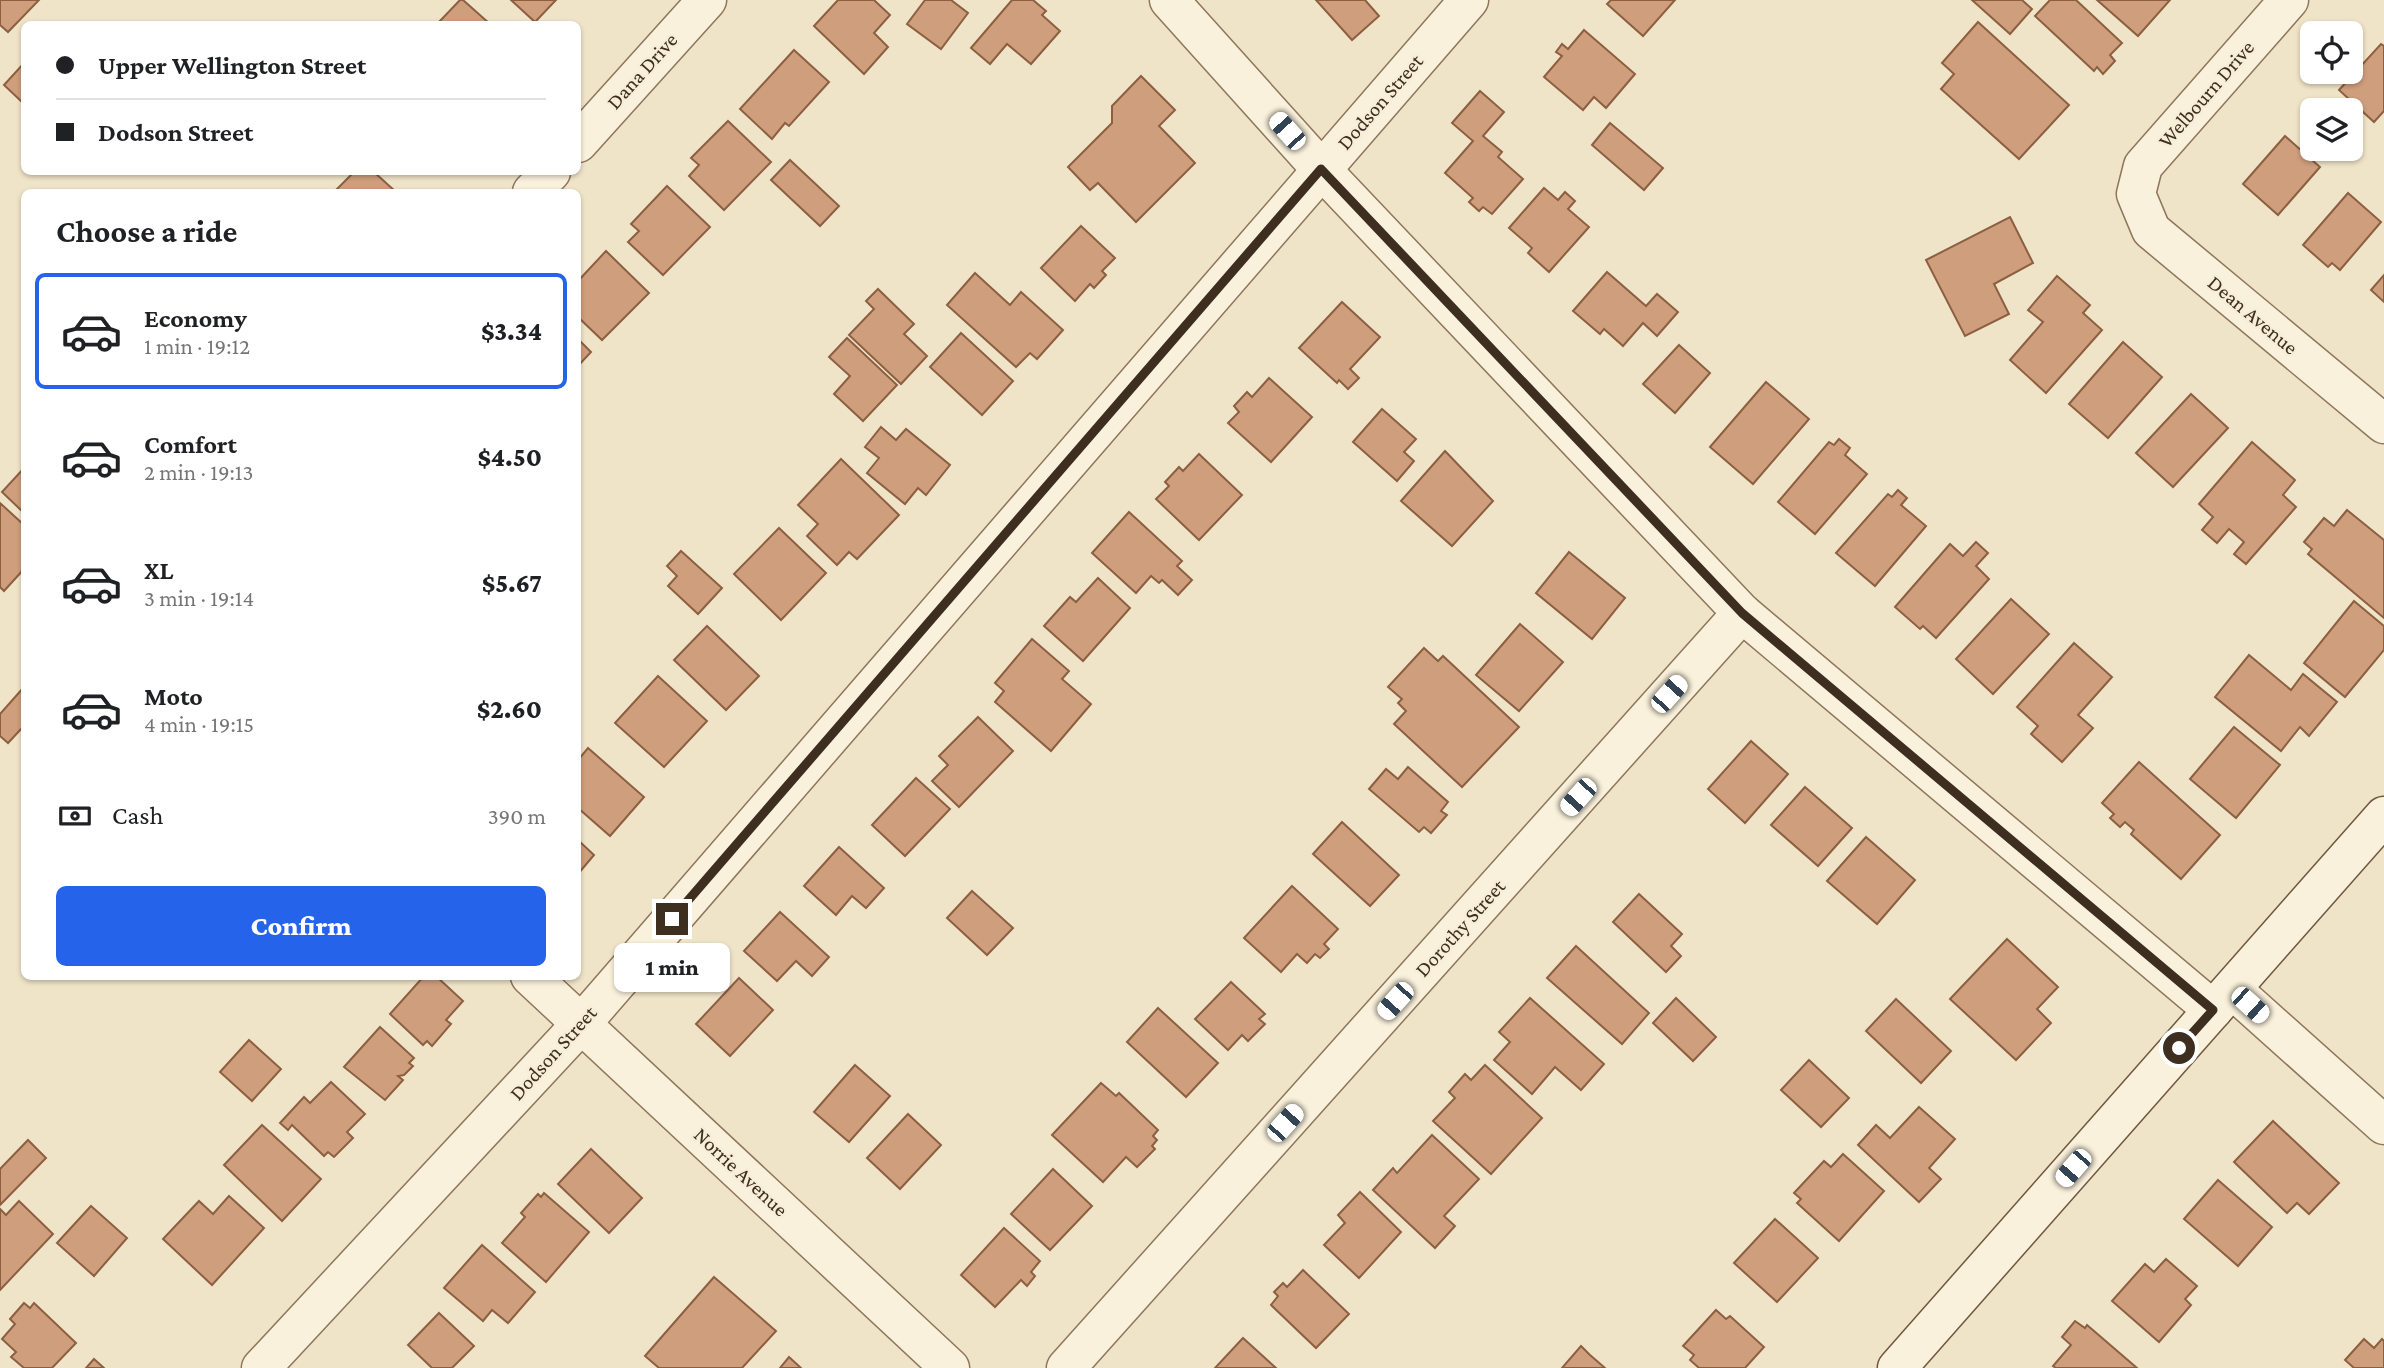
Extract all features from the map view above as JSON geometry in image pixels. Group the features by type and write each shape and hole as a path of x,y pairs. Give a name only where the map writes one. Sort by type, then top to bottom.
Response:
{"street":[{"name":"Dana Drive","path":"581,140 707,0"},
{"path":"1169,0 1321,169 1742,613 2223,1000 2384,1125"},
{"name":"Dodson Street","path":"261,1368 582,1023 1469,0"},
{"name":"Welbourn Drive","path":"2136,194 2143,166 2289,0"},
{"path":"535,189 548,175"},
{"name":"Dean Avenue","path":"2136,194 2151,230 2384,424"},
{"name":"Dorothy Street","path":"1066,1368 1742,613"},
{"path":"1897,1368 2384,816"},
{"name":"Norrie Avenue","path":"534,980 950,1368"}],"building":[{"path":"0,0 39,0 8,32 0,25"},
{"path":"463,0 487,21 440,21"},
{"path":"511,0 556,0 534,21"},
{"path":"838,0 874,0 890,15 874,33 888,47 864,74 814,26"},
{"path":"925,0 951,0 968,13 941,49 907,24"},
{"path":"1012,0 1033,0 1046,11 1042,15 1060,31 1031,64 1007,44 990,64 971,48"},
{"path":"1316,0 1365,0 1379,16 1352,40"},
{"path":"1611,0 1675,0 1643,36 1607,4"},
{"path":"1972,0 2022,0 2032,9 2010,34"},
{"path":"2050,0 2076,0 2122,43 2110,55 2115,61 2103,74 2097,67 2094,71 2035,16"},
{"path":"2097,0 2170,0 2138,36"},
{"path":"1978,22 2069,105 2019,159 1941,89 1954,74 1942,63"},
{"path":"1584,30 1635,74 1606,108 1594,97 1583,110 1544,77 1562,56 1556,52 1562,44 1568,49"},
{"path":"2381,44 2384,46 2384,111 2374,122 2363,112 2363,98 2348,98 2339,90 2344,84 2363,84 2363,64"},
{"path":"794,50 829,82 789,126 785,123 772,139 740,109"},
{"path":"21,66 21,101 4,85"},
{"path":"1141,76 1175,110 1159,126 1195,163 1136,222 1098,183 1090,190 1068,167 1112,123 1112,106"},
{"path":"1480,91 1504,112 1483,136 1502,152 1498,157 1523,179 1492,214 1483,207 1479,211 1469,202 1473,198 1445,173 1473,141 1452,123"},
{"path":"728,121 771,162 724,210 689,176 699,165 691,158"},
{"path":"1610,123 1663,168 1644,190 1592,145"},
{"path":"2285,136 2300,149 2300,161 2313,161 2320,167 2278,215 2243,184"},
{"path":"790,160 839,206 820,226 771,180"},
{"path":"351,175 377,175 393,189 337,189"},
{"path":"667,186 710,227 663,275 628,242 639,231 631,224"},
{"path":"1544,188 1558,200 1565,192 1575,201 1568,209 1589,227 1549,272 1528,253 1532,248 1509,228"},
{"path":"2348,193 2381,222 2340,270 2332,263 2328,267 2303,245"},
{"path":"2010,217 2033,263 1994,284 2009,314 1965,336 1926,260"},
{"path":"1081,226 1115,258 1102,271 1106,275 1094,288 1090,284 1075,301 1041,268"},
{"path":"606,251 649,293 602,340 581,320 581,278"},
{"path":"1607,272 1646,306 1657,294 1678,312 1657,336 1643,323 1623,346 1604,329 1600,334 1573,311"},
{"path":"975,273 1010,305 1021,292 1063,330 1037,359 1030,353 1016,367 947,305"},
{"path":"2384,275 2384,302 2371,290"},
{"path":"2057,276 2090,305 2083,313 2102,330 2046,393 2010,360 2043,322 2028,310"},
{"path":"878,289 914,324 904,334 927,356 901,384 849,335 874,309 866,301"},
{"path":"1342,302 1380,337 1350,369 1359,378 1348,389 1339,380 1337,383 1299,348"},
{"path":"961,333 1013,381 982,415 930,367"},
{"path":"847,338 897,385 863,421 834,394 850,376 829,357"},
{"path":"581,342 591,352 581,363"},
{"path":"2123,342 2162,377 2108,438 2069,404"},
{"path":"1679,345 1710,373 1675,413 1643,384"},
{"path":"1269,378 1312,417 1271,462 1228,423 1239,412 1234,406 1247,392 1252,397"},
{"path":"1766,382 1809,419 1753,484 1710,447"},
{"path":"2191,394 2228,428 2173,487 2136,453"},
{"path":"1382,409 1416,439 1404,452 1414,461 1397,481 1353,442"},
{"path":"881,427 896,440 906,429 950,465 926,495 918,488 905,504 867,473 879,458 865,447"},
{"path":"1839,439 1850,448 1845,455 1867,474 1815,534 1778,502 1829,442 1834,445"},
{"path":"2252,442 2295,480 2283,495 2296,507 2246,564 2234,554 2244,542 2229,529 2217,543 2202,530 2213,517 2199,504"},
{"path":"1445,451 1493,501 1452,546 1401,501"},
{"path":"1199,454 1242,495 1199,540 1156,499 1169,486 1165,482 1179,467 1183,471"},
{"path":"841,459 899,515 857,559 849,552 837,565 807,536 818,524 798,505"},
{"path":"21,471 21,510 2,492"},
{"path":"1898,490 1907,498 1901,505 1926,526 1875,586 1836,553 1888,494 1892,497"},
{"path":"0,503 21,522 21,572 4,591 0,587"},
{"path":"2347,510 2384,540 2384,618 2308,554 2312,549 2304,542 2324,518 2334,526"},
{"path":"1129,512 1182,561 1177,566 1192,580 1178,595 1162,580 1159,583 1151,576 1136,593 1092,553"},
{"path":"779,528 826,573 781,620 734,574"},
{"path":"1976,542 1988,553 1976,566 1989,579 1936,638 1923,626 1920,629 1895,607 1950,544 1963,556"},
{"path":"681,551 722,588 698,614 668,586 677,576 667,566"},
{"path":"1569,552 1625,598 1592,639 1536,593"},
{"path":"1098,578 1130,608 1083,661 1044,626 1070,597 1076,602"},
{"path":"2011,599 2049,634 1993,694 1956,659"},
{"path":"2354,601 2384,626 2384,650 2345,697 2304,663"},
{"path":"1520,624 1563,662 1519,711 1476,675"},
{"path":"707,626 759,676 726,710 674,660"},
{"path":"1032,639 1069,671 1062,679 1091,704 1051,751 995,702 1004,691 995,683"},
{"path":"2074,643 2112,677 2078,715 2093,728 2062,762 2031,734 2038,726 2017,707"},
{"path":"1424,648 1438,661 1443,656 1519,727 1462,787 1394,724 1406,711 1398,703 1402,699 1388,687"},
{"path":"2249,655 2291,690 2303,674 2337,702 2309,736 2300,727 2281,751 2215,697"},
{"path":"658,676 707,721 664,767 615,723"},
{"path":"21,690 21,729 8,743 0,736 0,714"},
{"path":"978,717 1013,751 959,807 932,781 948,765 939,756"},
{"path":"2234,727 2280,765 2236,818 2190,779"},
{"path":"1751,741 1788,774 1745,823 1708,789"},
{"path":"588,748 644,797 610,836 581,811 581,756"},
{"path":"2139,762 2220,835 2181,879 2131,834 2134,830 2125,822 2120,827 2110,818 2114,814 2102,803"},
{"path":"1408,767 1448,802 1441,811 1447,815 1431,833 1424,827 1419,832 1369,789 1386,769 1398,779"},
{"path":"916,778 950,809 905,856 872,825"},
{"path":"1805,787 1852,828 1818,866 1771,825"},
{"path":"1342,822 1399,875 1370,906 1313,854"},
{"path":"1866,837 1915,880 1877,924 1827,881"},
{"path":"581,843 594,855 581,870"},
{"path":"839,847 884,888 866,908 852,896 836,915 804,886"},
{"path":"1292,886 1338,929 1324,944 1329,949 1320,958 1315,954 1307,963 1297,954 1281,972 1244,938"},
{"path":"972,891 1013,928 987,955 947,918"},
{"path":"1639,894 1682,934 1671,946 1681,956 1666,972 1613,922"},
{"path":"780,912 829,957 812,976 796,961 777,981 744,951"},
{"path":"2007,939 2058,987 2037,1009 2051,1023 2016,1060 1950,999"},
{"path":"1576,946 1649,1013 1622,1044 1547,978"},
{"path":"739,978 773,1010 730,1056 696,1024"},
{"path":"420,980 440,980 463,1001 446,1020 451,1024 432,1046 427,1041 423,1045 390,1014"},
{"path":"1231,982 1265,1014 1259,1019 1265,1024 1248,1041 1242,1035 1228,1050 1195,1019"},
{"path":"1530,998 1604,1064 1581,1090 1555,1067 1532,1094 1494,1060 1510,1042 1499,1032"},
{"path":"1676,998 1716,1037 1693,1061 1653,1023"},
{"path":"1896,999 1951,1051 1921,1083 1866,1031"},
{"path":"1158,1008 1218,1063 1186,1097 1127,1042"},
{"path":"380,1027 414,1058 409,1063 413,1066 404,1075 398,1076 403,1080 385,1100 344,1067"},
{"path":"249,1040 281,1069 252,1101 220,1072"},
{"path":"1809,1060 1849,1098 1821,1127 1781,1090"},
{"path":"855,1065 890,1096 849,1142 814,1112"},
{"path":"1485,1065 1542,1118 1491,1174 1433,1121 1455,1098 1449,1092 1465,1074 1471,1080"},
{"path":"331,1082 365,1114 347,1132 353,1138 334,1157 328,1152 324,1156 292,1125 288,1130 280,1123 304,1097 310,1103"},
{"path":"1101,1083 1116,1096 1119,1093 1158,1130 1153,1136 1157,1140 1152,1146 1155,1149 1137,1167 1126,1157 1103,1182 1052,1135"},
{"path":"1919,1107 1955,1139 1929,1168 1941,1179 1919,1202 1858,1145 1876,1125 1890,1138"},
{"path":"908,1114 941,1145 900,1189 867,1158"},
{"path":"2273,1121 2339,1183 2309,1214 2297,1203 2287,1213 2234,1162"},
{"path":"262,1125 321,1179 282,1221 224,1165"},
{"path":"1432,1135 1479,1179 1444,1216 1455,1226 1435,1248 1373,1190 1393,1168 1397,1173"},
{"path":"28,1140 46,1158 0,1205 0,1169"},
{"path":"591,1149 642,1198 609,1233 558,1184"},
{"path":"1843,1154 1884,1191 1839,1241 1797,1203 1801,1199 1794,1193 1824,1161 1831,1167"},
{"path":"1053,1169 1092,1206 1050,1250 1011,1214"},
{"path":"2218,1180 2272,1227 2238,1266 2184,1219"},
{"path":"1360,1192 1401,1232 1359,1278 1324,1245 1345,1223 1338,1215"},
{"path":"544,1193 589,1232 546,1282 502,1243 525,1217 521,1213 538,1194 541,1197"},
{"path":"229,1196 264,1228 212,1285 163,1239 199,1201 213,1214"},
{"path":"19,1201 53,1234 0,1290 0,1209 6,1215"},
{"path":"91,1206 127,1238 94,1276 57,1243"},
{"path":"1775,1219 1818,1258 1777,1302 1734,1263"},
{"path":"1004,1228 1040,1261 1031,1272 1035,1276 1027,1286 1021,1280 995,1307 961,1275"},
{"path":"482,1245 535,1292 508,1323 492,1310 483,1321 444,1288"},
{"path":"2166,1259 2197,1286 2185,1299 2191,1305 2159,1342 2112,1301 2145,1264 2154,1272"},
{"path":"1303,1270 1349,1314 1316,1348 1271,1305 1278,1296 1274,1292 1283,1283 1287,1287"},
{"path":"714,1277 776,1331 742,1368 659,1368 645,1356"},
{"path":"24,1303 30,1308 34,1303 76,1343 52,1368 24,1368 11,1357 16,1352 2,1339 15,1324 10,1319"},
{"path":"1716,1310 1726,1319 1730,1316 1764,1347 1745,1368 1699,1368 1690,1360 1694,1355 1683,1346"},
{"path":"439,1313 474,1346 452,1368 432,1368 408,1345"},
{"path":"2075,1321 2085,1328 2087,1325 2137,1368 2053,1366 2071,1345 2062,1337"},
{"path":"1243,1338 1276,1368 1215,1368"},
{"path":"2364,1339 2374,1348 2382,1339 2384,1341 2384,1368 2354,1368 2345,1360"},
{"path":"1581,1346 1590,1355 1605,1368 1562,1368"},
{"path":"789,1357 801,1368 780,1368"},
{"path":"94,1359 104,1368 86,1368"}],"route":[{"path":"672,919 1321,169 1742,613 2213,1010 2179,1048"}]}
